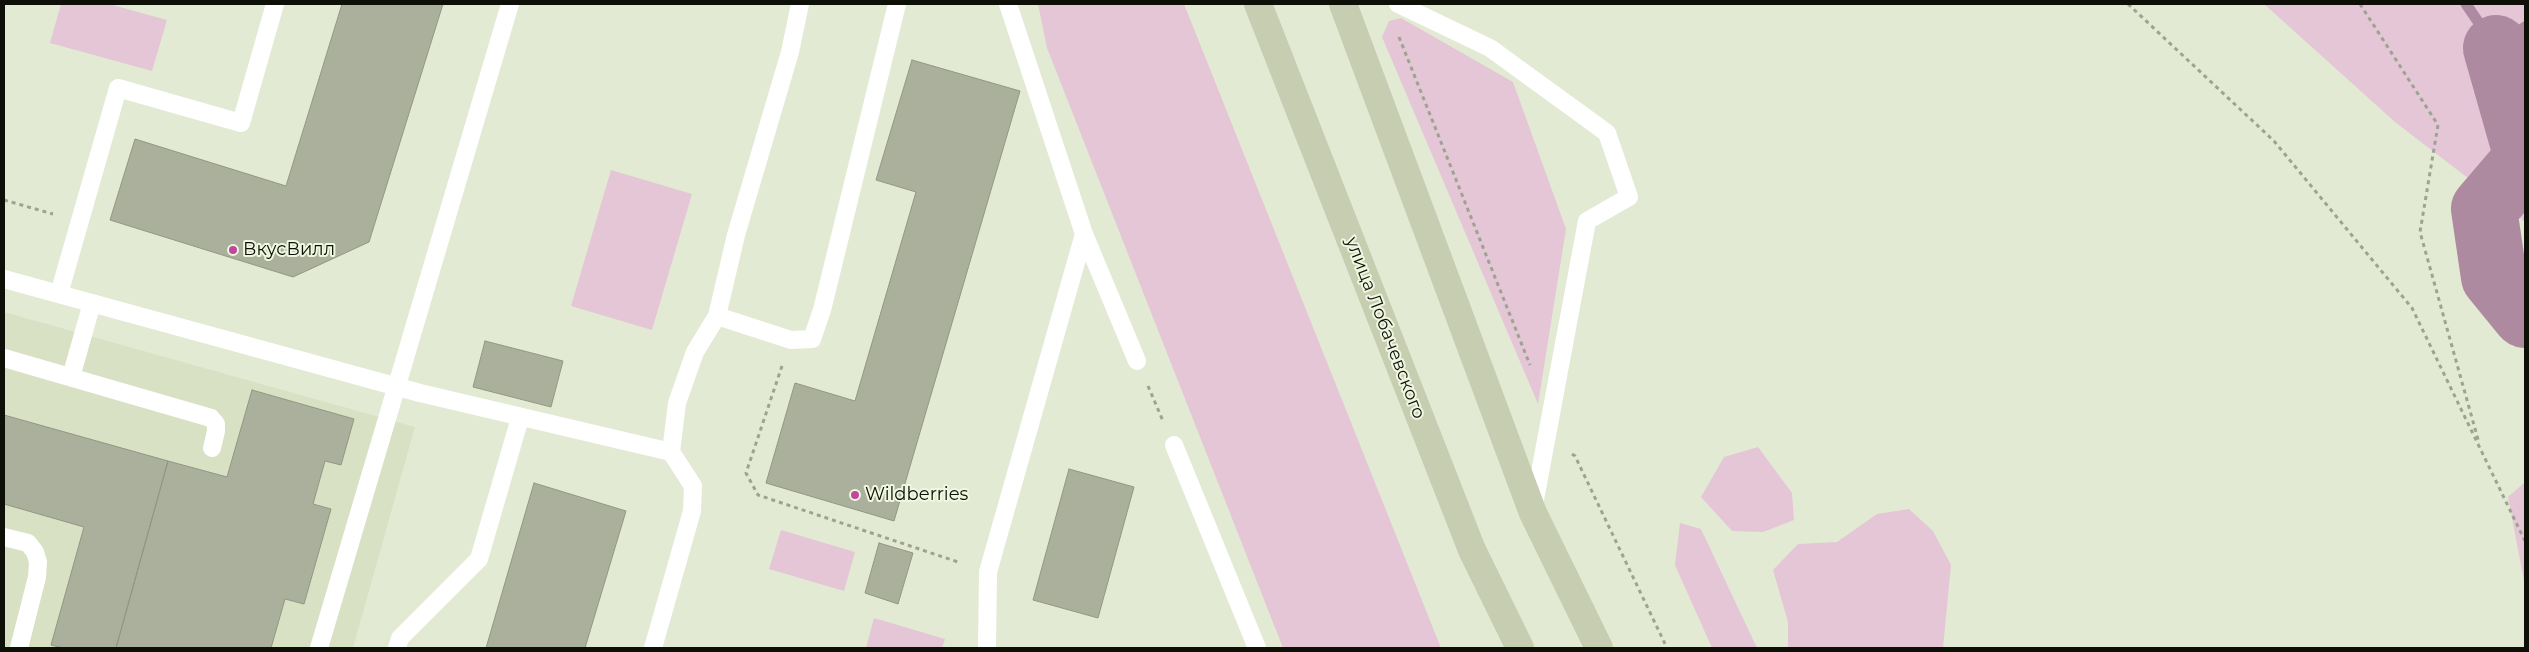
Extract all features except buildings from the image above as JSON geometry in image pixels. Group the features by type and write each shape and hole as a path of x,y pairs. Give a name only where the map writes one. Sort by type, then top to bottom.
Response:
{"main road":[{"name":"улица Лобачевского","path":"1258,4 1472,550 1520,648"},
{"path":"1343,4 1533,513 1599,648"}],"lane":[{"path":"59,294 118,88 240,123 275,4"},
{"path":"319,648 510,4"},
{"path":"653,648 692,511 693,486 671,452 677,403 695,352 717,316 736,235 790,52 800,4"},
{"path":"717,316 791,340 812,340 822,310 897,4"},
{"path":"1008,4 1084,234 1137,361"},
{"path":"1398,4 1490,48 1607,133 1629,196 1587,221 1533,513"},
{"path":"987,648 988,572 1084,234"},
{"path":"4,279 520,418 671,452"},
{"path":"71,377 92,303"},
{"path":"4,358 211,418 216,424 212,448"},
{"path":"397,648 400,638 479,559 520,418"},
{"path":"1174,445 1257,648"},
{"path":"4,537 28,543 35,552 38,562 37,577 19,648"}],"path":[{"path":"2128,4 2274,140 2412,308 2525,541"},
{"path":"2360,4 2438,125 2420,232 2482,450"},
{"path":"1396,32 1534,374"},
{"path":"4,200 80,221"},
{"path":"791,340 746,473 758,495 988,572"},
{"path":"1137,361 1174,445"},
{"path":"1547,436 1575,456 1666,648"}],"shaded area":[{"path":"61,4 109,4 167,20 152,71 50,43"},
{"path":"1038,4 1184,4 1441,648 1283,648 1047,48"},
{"path":"2264,4 2525,4 2525,222 2395,122"},
{"path":"1401,18 1513,82 1566,229 1538,404 1382,37 1389,21"},
{"path":"611,170 692,194 652,330 571,306"},
{"path":"4,312 415,427 353,648 4,648"},
{"path":"1758,447 1792,493 1794,520 1763,532 1732,531 1701,497 1724,457"},
{"path":"2525,482 2525,586 2508,497"},
{"path":"1909,509 1933,531 1951,565 1943,648 1788,648 1788,622 1773,570 1798,544 1837,542 1877,514"},
{"path":"1680,523 1701,529 1757,648 1712,648 1675,565"},
{"path":"781,530 855,552 844,591 769,569"},
{"path":"874,618 945,639 942,648 866,648"}],"waterway":[{"path":"2466,4 2496,48 2525,27"},
{"path":"2496,48 2525,150"},
{"path":"2525,161 2484,209 2494,277 2525,315"}],"place":[{"name":"ВкусВилл","path":"233,250"},
{"name":"Wildberries","path":"855,495"}]}
